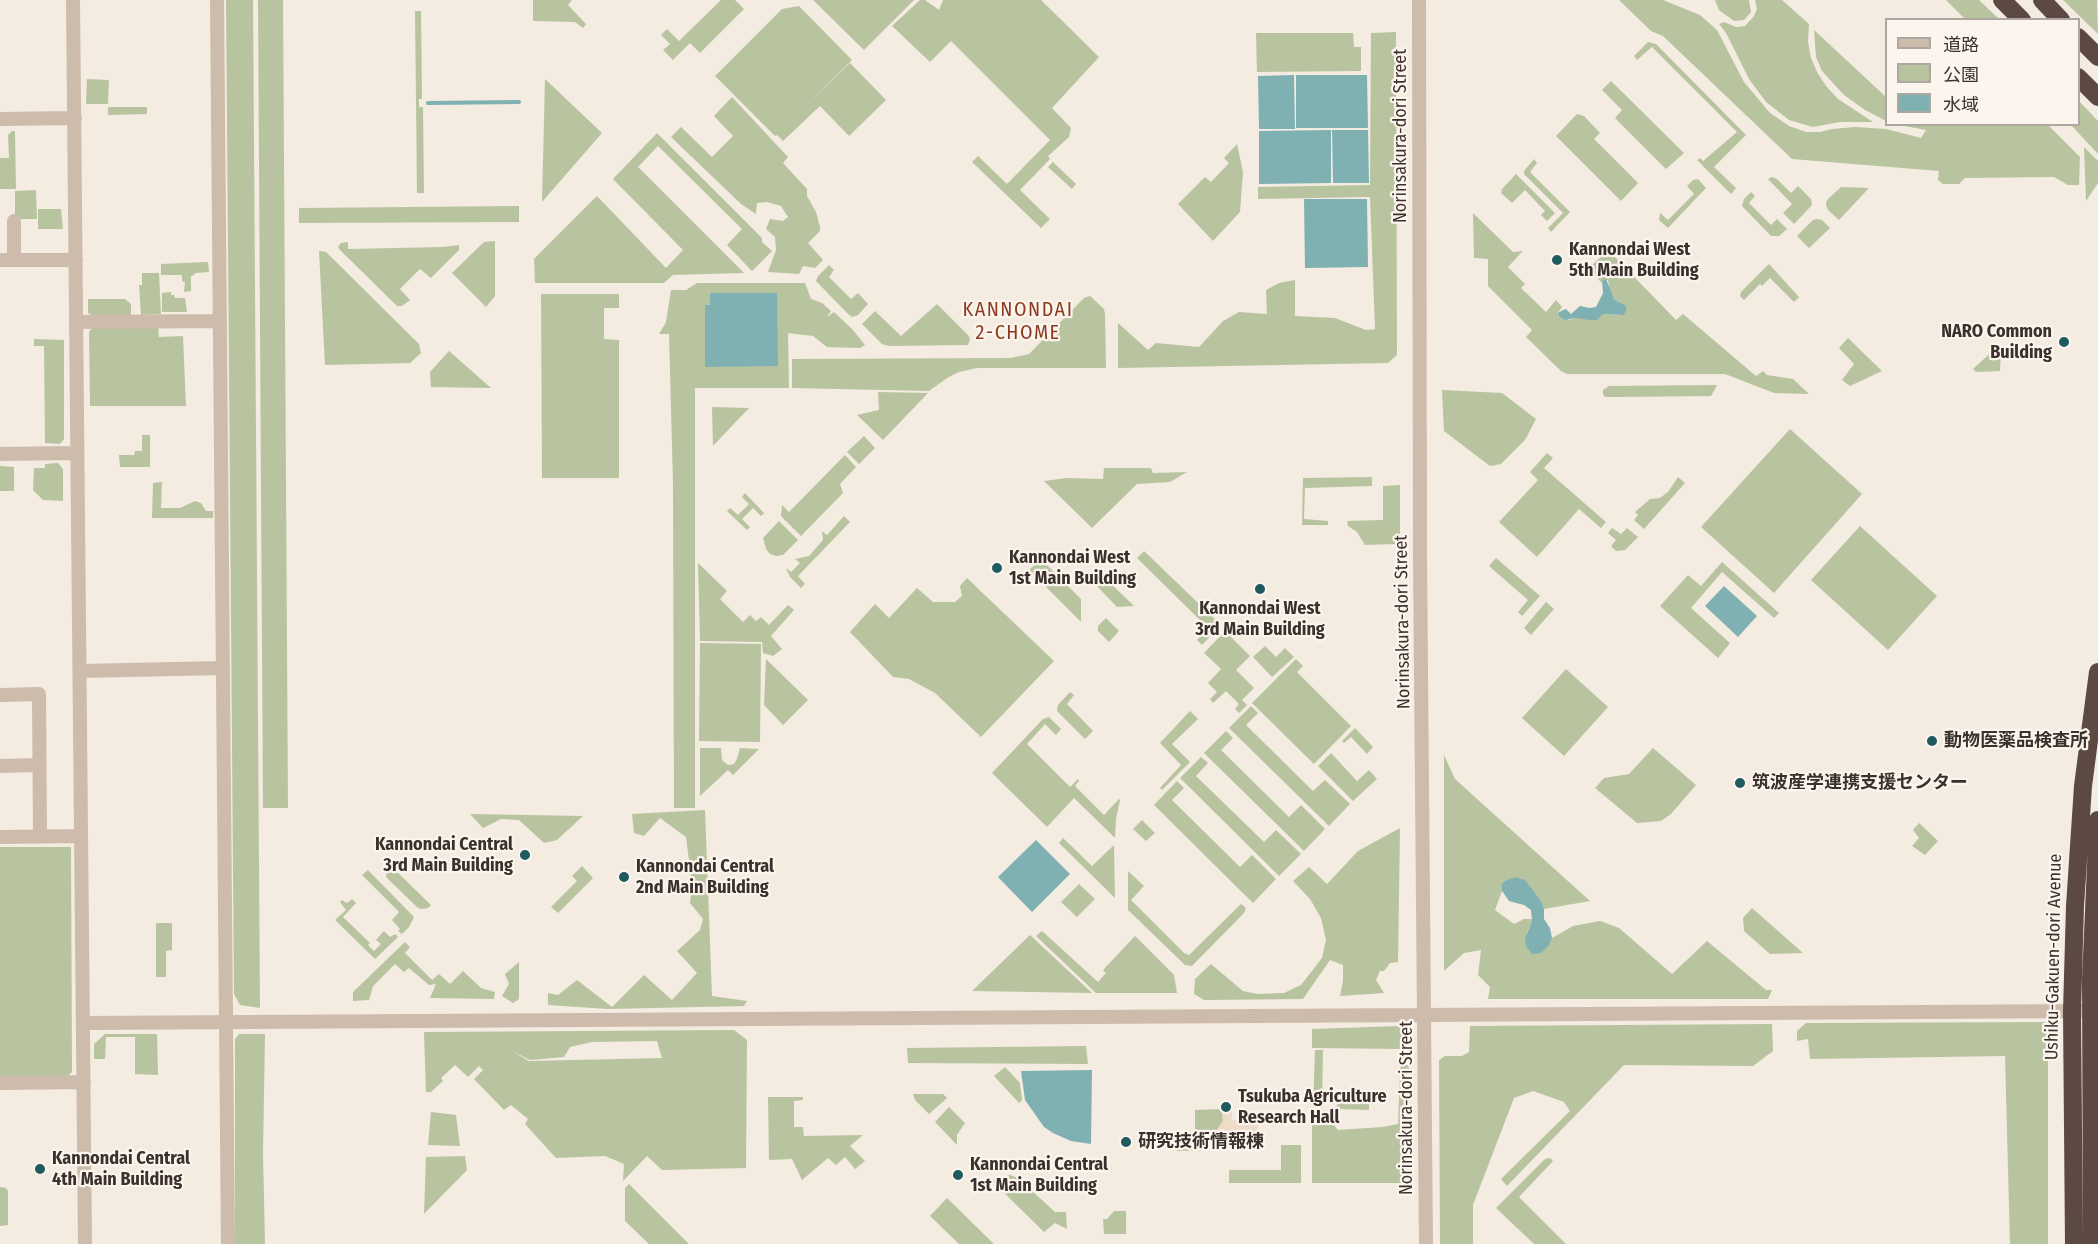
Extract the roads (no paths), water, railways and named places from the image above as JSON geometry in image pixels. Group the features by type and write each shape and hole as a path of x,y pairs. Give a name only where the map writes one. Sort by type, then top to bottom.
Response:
{"highway":[{"path":"2002,0 2020,18"},
{"path":"2042,0 2059,18"},
{"path":"2080,38 2098,57"},
{"path":"2080,78 2098,97"},
{"name":"Ushiku-Gakuen-dori Avenue","path":"2088,1244 2072,1011 2079,823 2098,672"},
{"name":"Ushiku-Gakuen-dori Avenue","path":"2088,1244 2095,1138 2091,1011 2098,820"}],"street":[{"path":"74,0 85,1244"},
{"path":"217,0 228,1244"},
{"name":"Norinsakura-dori Street","path":"1419,0 1420,557 1426,1244"},
{"path":"0,119 75,118"},
{"path":"14,221 14,260"},
{"path":"0,260 76,260"},
{"path":"77,322 220,321"},
{"path":"0,454 78,453"},
{"path":"80,671 223,668"},
{"path":"0,695 39,694 40,836"},
{"path":"0,766 39,765"},
{"path":"0,837 81,836"},
{"path":"83,1023 2091,1011"},
{"path":"0,1083 84,1082"}],"water":[{"path":"1294,75 1295,129 1259,129 1258,76"},
{"path":"1296,75 1367,75 1368,128 1296,128"},
{"path":"1331,130 1331,183 1259,184 1259,131"},
{"path":"1332,130 1368,130 1369,183 1333,183"},
{"path":"1304,199 1367,199 1368,267 1305,268"},
{"path":"1606,279 1614,299 1626,306 1624,315 1603,314 1597,320 1575,318 1565,320 1559,316 1558,313 1566,309 1571,314 1580,306 1596,307 1603,293 1602,281"},
{"path":"710,293 777,293 778,366 705,367 705,305 710,305"},
{"path":"1724,586 1757,616 1738,637 1705,606"},
{"path":"1036,840 1070,874 1032,912 998,877"},
{"path":"1515,877 1525,880 1541,901 1544,909 1544,919 1550,928 1552,938 1541,953 1532,954 1526,946 1525,939 1532,921 1531,910 1524,905 1509,901 1502,891 1501,885"},
{"path":"1092,1070 1091,1144 1071,1141 1044,1127 1025,1100 1021,1071"}],"waterway":[{"path":"428,103 519,102"}],"place":[{"name":"Kannondai West 5th Main Building","path":"1557,260"},
{"name":"NARO Common Building","path":"2064,342"},
{"name":"Kannondai West 1st Main Building","path":"997,568"},
{"name":"Kannondai West 3rd Main Building","path":"1260,589"},
{"name":"動物医薬品検査所","path":"1932,741"},
{"name":"筑波産学連携支援センター","path":"1740,783"},
{"name":"Kannondai Central 3rd Main Building","path":"525,855"},
{"name":"Kannondai Central 2nd Main Building","path":"624,877"},
{"name":"Tsukuba Agriculture Research Hall","path":"1226,1107"},
{"name":"研究技術情報棟","path":"1126,1142"},
{"name":"Kannondai Central 4th Main Building","path":"40,1169"},
{"name":"Kannondai Central 1st Main Building","path":"958,1175"}],"district":[{"name":"KANNONDAI 2-CHOME","path":"1018,322"}]}
